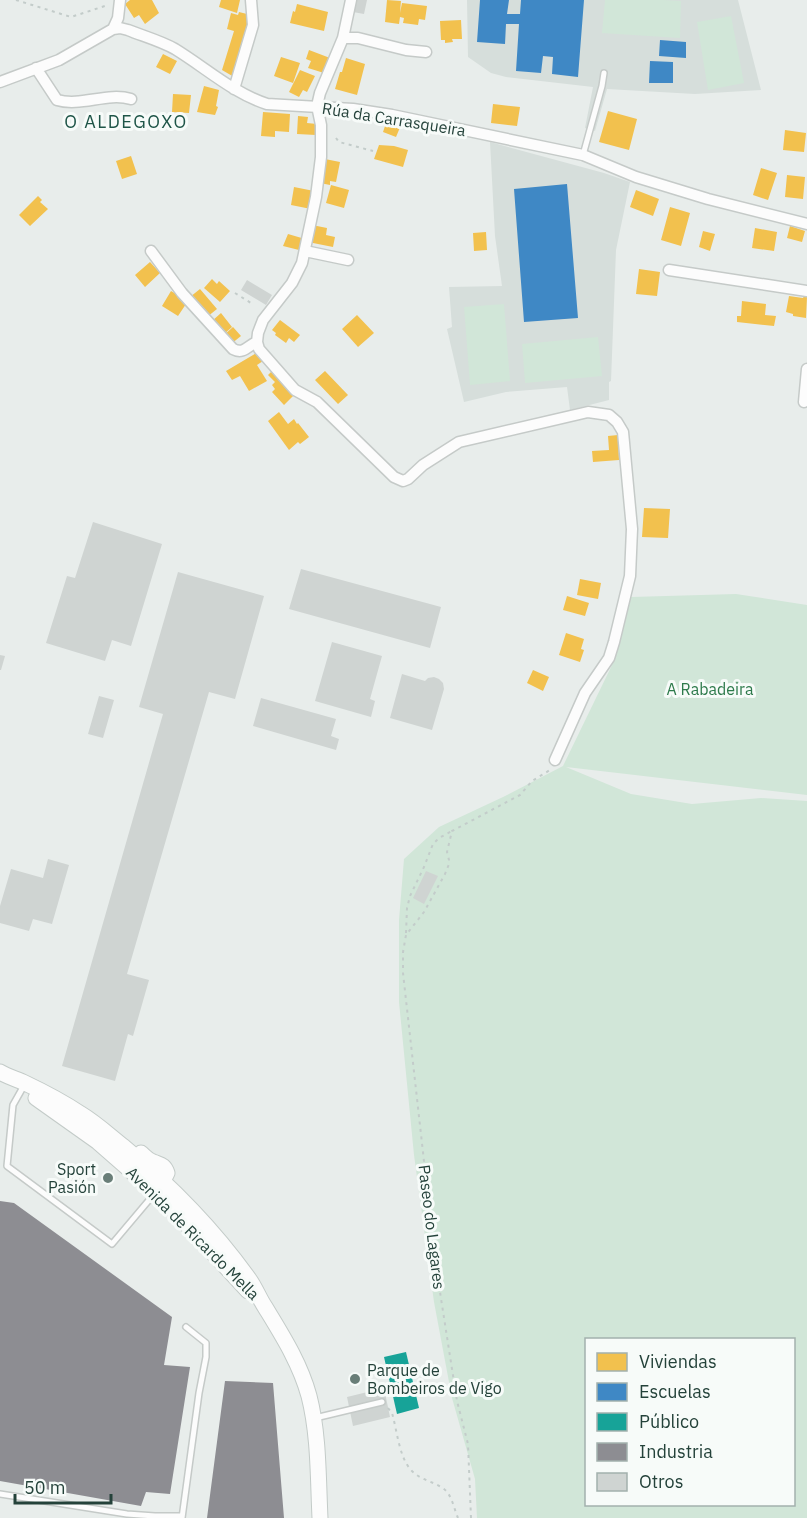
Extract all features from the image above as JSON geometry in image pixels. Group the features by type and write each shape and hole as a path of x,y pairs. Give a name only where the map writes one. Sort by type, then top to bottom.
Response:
{"main road":[{"name":"Avenida de Ricardo Mella","path":"3,1074 22,1089 89,1127 157,1178 219,1241 251,1281 288,1346 309,1396 318,1468 320,1518"},
{"name":"Avenida de Ricardo Mella","path":"3,1074 61,1102 124,1163 157,1178 198,1237 264,1305"}],"street":[{"path":"234,89 253,25 251,0"},
{"path":"351,0 344,38 320,93 317,106 321,125 321,158 316,197 302,263 292,283 263,320 258,333 259,350 295,390 316,402 398,480 408,479 423,465 459,442 588,412 609,415 617,422 623,432 626,454 632,529 630,576 609,658 585,693 555,760"},
{"path":"0,82 59,60 113,29 118,18 120,1"},
{"name":"Rúa da Carrasqueira","path":"113,29 128,30 173,48 234,89 267,104 353,109 392,115 583,155 646,180 708,199 807,224"},
{"path":"344,38 358,38 406,50 426,51"},
{"path":"36,68 57,100 63,102 122,96 132,99"},
{"path":"151,251 182,293 233,349 238,352 244,351 257,342"},
{"path":"305,251 348,260"},
{"path":"669,270 807,291"},
{"path":"804,402 807,369"}],"lane":[{"path":"583,155 604,72"},
{"path":"22,1089 13,1105 7,1166 112,1244 157,1178"},
{"path":"0,1494 127,1514 182,1517 206,1357 206,1343 186,1327"},
{"path":"313,1418 382,1402"}],"path":[{"path":"16,0 71,17 120,1"},
{"path":"336,138 339,142 373,151"},
{"path":"236,293 251,303"},
{"name":"Paseo do Lagares","path":"471,1518 468,1444 457,1401 440,1292 409,1033 403,973 407,908 410,896 439,838 519,795 532,781 552,768 555,760"},
{"path":"406,935 424,912 446,874 449,864 447,852 452,831"},
{"path":"382,1402 393,1413 405,1462 420,1478 444,1489 450,1496 458,1518"}],"shaded area":[{"path":"467,0 738,0 761,90 695,94 607,89 595,131 585,128 593,87 506,77 491,73 468,57"},
{"path":"490,142 630,182 616,250 609,400 570,410 567,387 506,392 464,402 447,329 452,327 449,287 502,286 495,236"}],"green space":[{"path":"605,0 681,1 680,38 602,33"},
{"path":"731,16 744,83 708,90 697,22"},
{"path":"504,304 510,381 470,385 464,307"},
{"path":"598,337 602,376 525,383 522,344"},
{"name":"A Rabadeira","path":"736,594 807,605 807,795 566,767 631,794 692,804 761,798 807,801 807,1518 477,1518 475,1479 452,1398 434,1302 414,1155 399,1002 399,920 404,859 439,827 563,766 612,665 631,597"}],"building: Viviendas":[{"path":"130,0 152,0 159,13 145,24 139,15 134,18 125,4"},
{"path":"221,0 240,0 237,13 219,7"},
{"path":"387,0 401,1 400,13 402,3 427,6 425,20 419,19 418,25 403,23 404,18 400,17 399,24 385,22"},
{"path":"297,4 328,12 324,31 290,23"},
{"path":"239,12 251,15 234,77 222,70 234,31 227,29 231,13 238,15"},
{"path":"461,20 462,39 452,39 453,42 445,43 445,40 441,40 440,21"},
{"path":"309,50 330,58 324,73 308,68 311,61 306,59"},
{"path":"163,54 177,61 170,74 156,67"},
{"path":"281,57 300,63 293,83 274,76"},
{"path":"346,58 365,64 357,95 335,89"},
{"path":"300,70 315,76 307,92 303,90 299,97 289,92"},
{"path":"204,86 219,90 215,115 197,112"},
{"path":"173,94 191,95 189,113 172,112"},
{"path":"493,104 520,107 517,126 491,123"},
{"path":"608,111 637,119 629,150 599,142"},
{"path":"263,112 290,114 289,132 275,131 275,137 261,136"},
{"path":"298,116 308,117 307,123 317,124 316,135 297,134"},
{"path":"387,120 401,125 396,137 383,132"},
{"path":"785,130 806,133 804,152 783,150"},
{"path":"379,145 408,150 403,167 374,159"},
{"path":"131,156 137,174 122,179 116,161"},
{"path":"325,159 340,162 336,182 330,181 330,185 320,183"},
{"path":"761,168 777,173 768,200 753,195"},
{"path":"787,175 805,177 803,199 785,197"},
{"path":"331,185 349,190 344,208 326,203"},
{"path":"294,187 314,191 311,209 291,205"},
{"path":"636,190 659,199 653,216 630,207"},
{"path":"38,196 42,200 40,202 48,209 30,226 19,215"},
{"path":"670,207 690,213 681,246 661,240"},
{"path":"312,225 327,228 326,235 335,237 333,247 308,242"},
{"path":"790,226 805,231 802,242 787,238"},
{"path":"755,228 777,232 774,251 752,248"},
{"path":"703,231 715,234 710,251 699,247"},
{"path":"486,232 487,250 474,251 473,233"},
{"path":"288,234 305,239 303,251 283,246"},
{"path":"150,262 160,273 145,287 135,275"},
{"path":"639,269 660,272 657,296 636,294"},
{"path":"212,279 217,284 219,281 230,291 220,302 204,288"},
{"path":"200,289 217,309 207,317 190,297"},
{"path":"171,291 188,301 178,316 162,306"},
{"path":"789,296 807,297 806,318 793,316 786,312"},
{"path":"742,301 766,304 765,315 776,316 774,326 737,322 737,316 741,316"},
{"path":"221,313 232,327 223,335 212,321"},
{"path":"357,315 374,333 358,347 342,329"},
{"path":"280,320 300,335 294,342 289,338 286,343 275,335 276,333 272,330"},
{"path":"233,327 241,336 231,344 224,335"},
{"path":"258,352 263,361 257,365 267,381 249,391 240,376 232,380 226,371"},
{"path":"273,370 294,395 284,405 272,392 275,389 272,385 275,382 268,375"},
{"path":"325,371 348,395 338,404 315,380"},
{"path":"279,412 288,424 294,419 309,437 300,444 298,442 289,450 268,421"},
{"path":"618,435 619,460 593,462 592,451 609,450 608,436"},
{"path":"644,508 670,509 668,538 642,537"},
{"path":"580,579 601,583 598,599 577,595"},
{"path":"567,596 589,603 585,616 563,610"},
{"path":"566,633 584,639 581,649 584,650 580,662 559,655"},
{"path":"533,670 549,677 543,691 527,683"}],"building: Escuelas":[{"path":"480,0 509,0 507,14 520,14 521,0 584,0 578,77 552,74 553,57 543,56 541,73 516,71 519,24 506,24 505,44 477,42"},
{"path":"660,40 686,42 686,58 659,56"},
{"path":"650,61 673,62 673,83 649,83"},
{"path":"567,184 578,318 524,322 514,189"}],"building: Público":[{"path":"406,1352 419,1408 397,1414 384,1357"}],"building: Industria":[{"path":"0,1201 14,1203 172,1317 164,1365 190,1367 170,1494 146,1492 141,1506 0,1481"},
{"path":"225,1381 273,1383 284,1518 207,1518"}],"building: Otros":[{"path":"355,0 367,0 364,14 353,12"},
{"path":"247,280 272,295 266,305 241,290"},
{"path":"93,522 162,544 131,646 112,640 105,661 46,643 67,576 75,578"},
{"path":"301,569 441,607 430,648 289,609"},
{"path":"178,572 264,596 235,699 209,692 127,974 149,980 133,1036 128,1034 115,1081 62,1066 163,714 139,707"},
{"path":"332,642 382,656 370,699 375,701 371,717 315,701"},
{"path":"0,655 5,656 1,670 0,670"},
{"path":"402,674 425,681 434,677 443,683 444,689 432,730 390,718"},
{"path":"99,696 114,700 103,738 88,734"},
{"path":"261,698 336,719 331,736 339,739 336,750 253,726"},
{"path":"48,859 69,865 52,924 33,919 29,931 0,923 0,906 11,869 43,878"},
{"path":"426,871 438,876 424,904 413,898"},
{"path":"384,1388 390,1417 353,1426 347,1397"}],"place":[{"name":"Sport Pasión","path":"108,1178"},
{"name":"Parque de Bombeiros de Vigo","path":"355,1379"}],"district":[{"name":"O ALDEGOXO","path":"126,121"}]}
